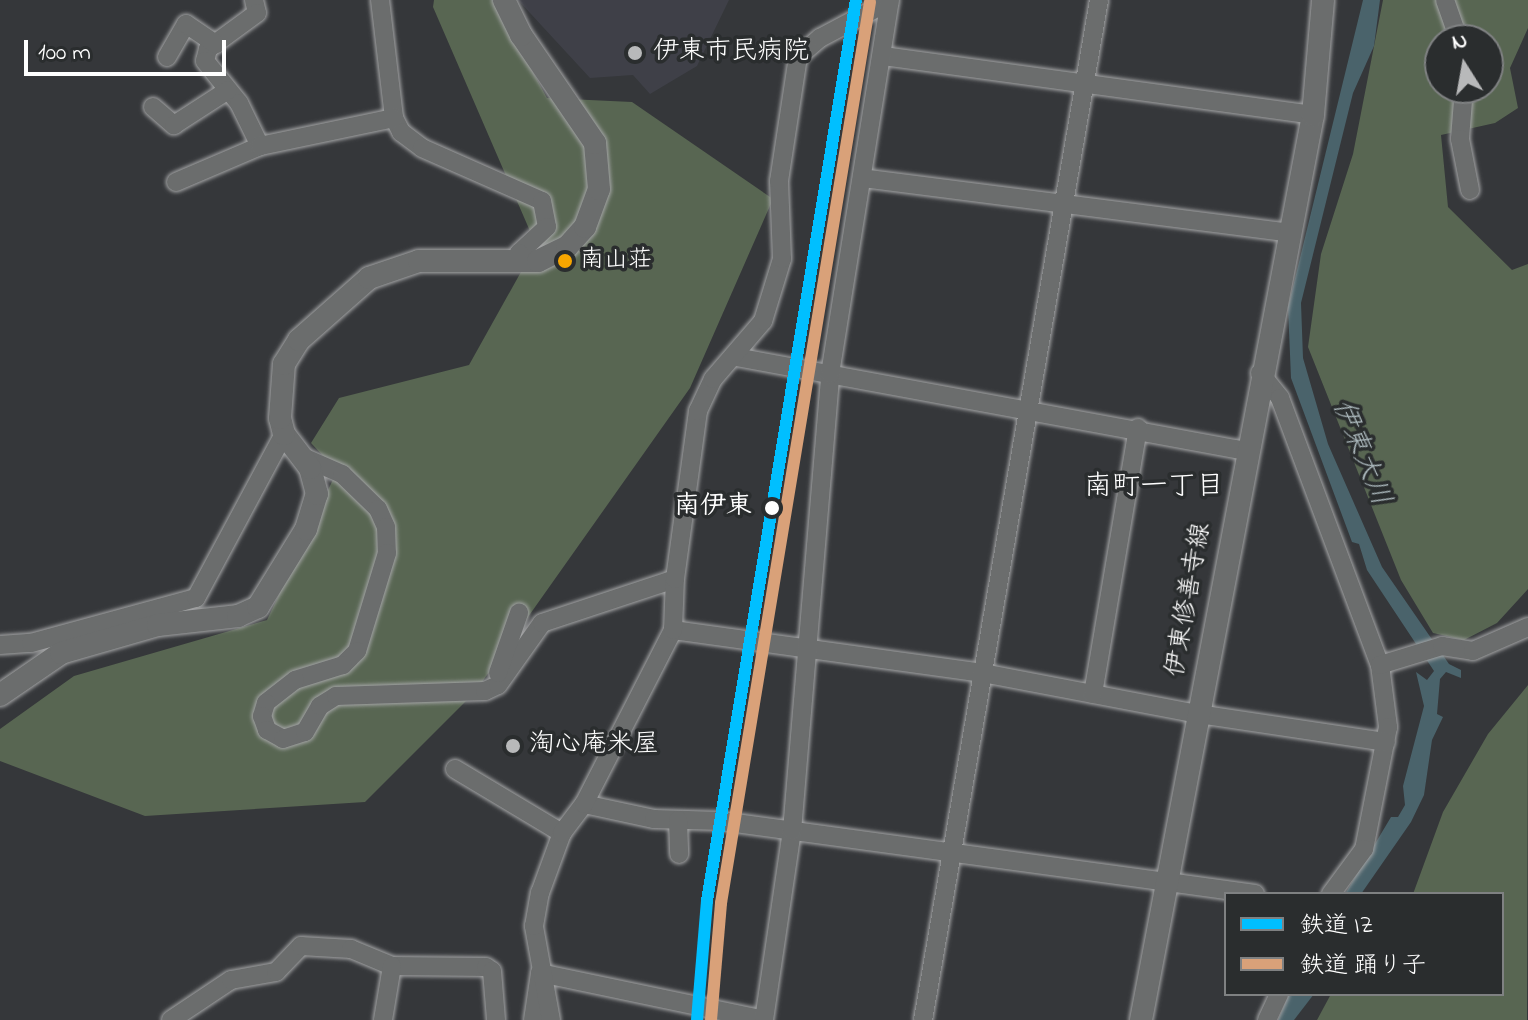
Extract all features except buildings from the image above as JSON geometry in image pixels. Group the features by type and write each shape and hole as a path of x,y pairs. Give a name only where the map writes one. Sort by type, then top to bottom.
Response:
{"main road":[{"path":"0,695 61,653 158,625 238,616 258,607 315,508 314,480 303,457 284,434 279,390 290,352 369,278 419,261 518,263 556,254 577,238 596,202 599,171 588,127 537,60 504,0"},
{"name":"伊東修善寺線","path":"1141,1020 1260,373 1313,115 1323,0"}],"street":[{"path":"254,0 257,13 216,44 205,61 228,90 260,146"},
{"path":"380,0 394,118 422,148 542,201 547,227 519,253 518,263"},
{"path":"923,1020 1068,201 1099,0"},
{"path":"1445,0 1453,24"},
{"path":"540,973 764,1020 792,831 830,374 890,1"},
{"path":"551,1020 540,973 534,926 540,893 562,833 584,804 673,630 675,579 698,411 713,379 736,357 763,321 782,259 779,181 798,57 820,38 890,1"},
{"path":"167,57 186,24 216,44"},
{"path":"883,56 1087,80 1313,115"},
{"path":"153,107 174,125 228,90"},
{"path":"1463,104 1460,139 1470,190"},
{"path":"176,182 260,146 394,118"},
{"path":"862,178 1068,201 1289,233"},
{"path":"736,357 1030,408 1246,451"},
{"path":"1260,373 1280,398 1388,663 1386,742 1364,849 1332,892"},
{"path":"1093,694 1138,428"},
{"path":"0,645 31,643 196,598 284,434"},
{"path":"303,457 342,474 378,509 386,527 387,553 357,651 343,665 295,680 276,693 262,716 267,730 293,738 305,732 320,706 351,693 485,691 498,685 542,623 675,579"},
{"path":"485,691 499,671 519,613"},
{"path":"1388,663 1442,646 1473,651 1528,627"},
{"path":"673,630 983,673 1198,714 1386,742"},
{"path":"455,769 562,833"},
{"path":"584,804 678,820 792,831 1241,892"},
{"path":"678,820 679,854"},
{"path":"171,1020 231,980 276,972 301,946 351,949 392,966 486,967 492,971 496,1020"},
{"path":"383,1020 392,966"},
{"path":"533,1020 540,973"},
{"path":"1267,1020 1278,996"}],"shaded area":[{"name":"伊東市民病院","path":"518,0 729,0 697,66 650,94 633,75 590,78"}],"green space":[{"path":"434,0 494,0 547,98 632,102 773,199 690,388 475,692 365,802 145,816 0,761 0,729 74,676 267,620 337,471 311,443 339,398 469,365 536,245 433,7"},
{"path":"1383,0 1528,0 1528,28 1510,68 1518,108 1495,123 1441,135 1448,207 1512,270 1528,264 1528,589 1497,623 1464,640 1433,633 1401,580 1308,347 1321,254 1353,154"},
{"path":"1528,685 1527,1020 1317,1020 1330,996 1504,996 1504,892 1414,892 1443,812 1488,734"}],"water":[{"path":"1363,0 1380,0 1374,46 1353,93 1301,303 1303,358 1328,444 1382,567 1449,664 1461,670 1461,678 1446,672 1440,679 1437,714 1443,717 1432,740 1424,795 1411,822 1362,892 1346,892 1391,817 1398,817 1405,805 1403,786 1424,706 1416,672 1427,680 1434,671 1367,570 1359,544 1352,542 1291,378 1288,307"},
{"path":"1288,996 1312,996 1294,1020 1278,1020"}],"rail line":[{"name":"IZ","path":"697,1020 707,901 856,0"},
{"name":"踊り子","path":"711,1020 721,903 870,2"}],"place":[{"name":"伊東市民病院","path":"635,53"},
{"name":"南山荘","path":"565,261"},
{"name":"南伊東","path":"772,508"},
{"name":"淘心庵米屋","path":"513,746"}],"district":[{"name":"南町一丁目","path":"1154,488"}],"water label":[{"name":"伊東大川","path":"1360,453"}]}
